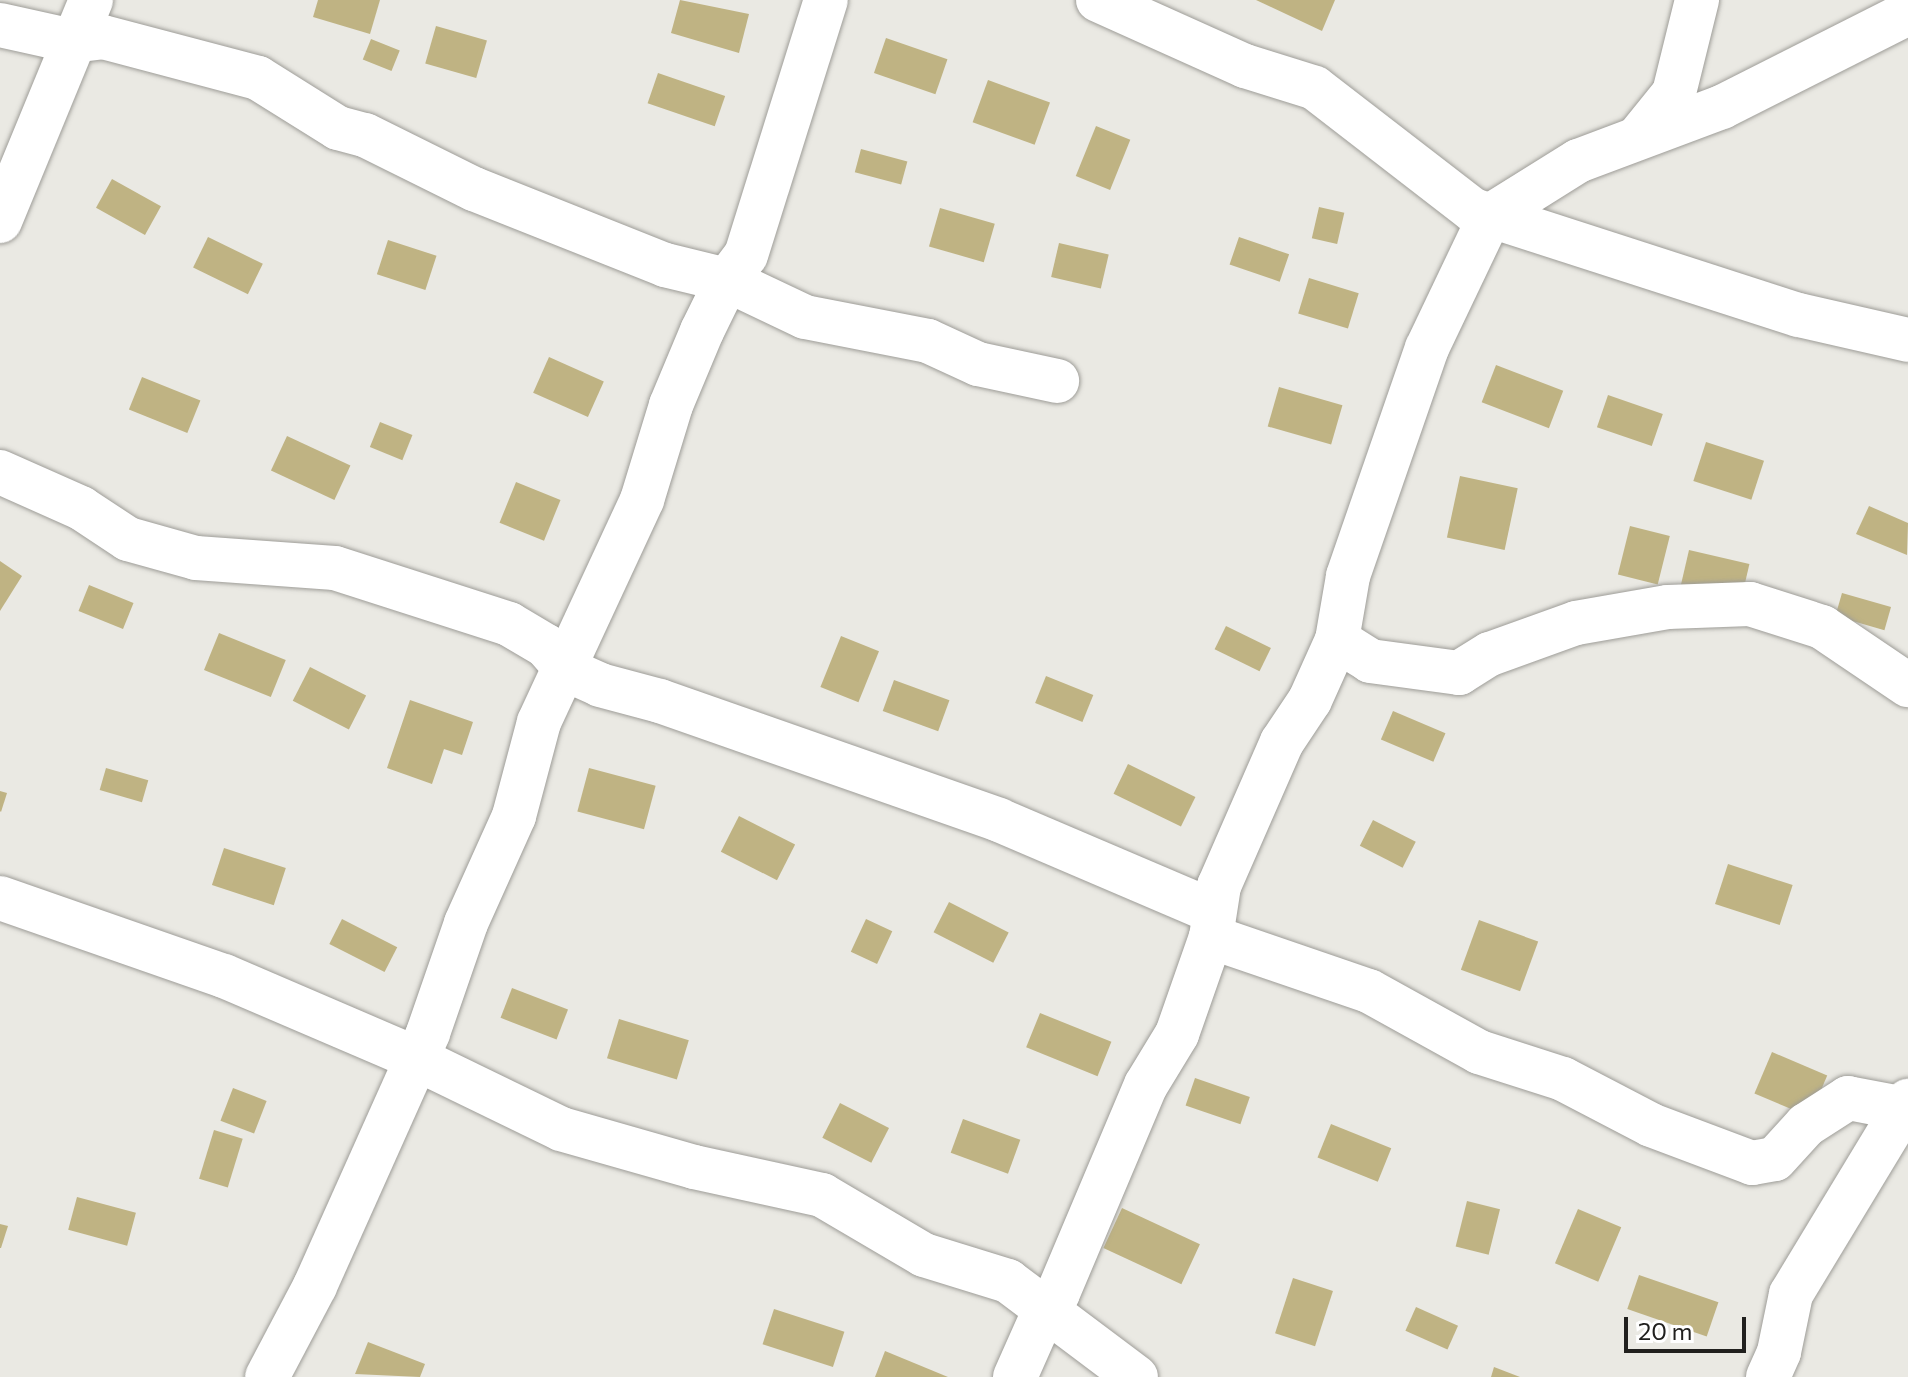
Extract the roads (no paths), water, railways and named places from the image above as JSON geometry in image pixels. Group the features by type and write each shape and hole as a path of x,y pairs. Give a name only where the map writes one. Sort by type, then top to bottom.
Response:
{"street":[{"path":"0,221 91,0"},
{"path":"267,1377 315,1286 415,1058 514,816 539,722 567,670 642,500 671,405 727,280 746,255 826,0"},
{"path":"1098,0 1245,66 1315,88 1440,186 1490,216 1799,315 1908,340"},
{"path":"1638,137 1674,93 1697,0"},
{"path":"1015,1377 1046,1307 1058,1293 1146,1085 1177,1034 1211,924 1269,771 1337,640 1348,576 1427,348 1490,216 1578,161 1722,107 1908,13"},
{"path":"0,25 72,41 103,37 258,78 338,128 365,135 474,189 693,275 727,280 805,317 928,341 978,364 1057,381"},
{"path":"0,472 81,508 128,539 221,562 315,564 463,607 509,624 546,646 567,670 999,820 1211,924 1369,991 1479,1052 1563,1079 1651,1125 1752,1163 1775,1159 1806,1125 1848,1098 1905,1105 1791,1294 1779,1352 1768,1377"},
{"path":"1337,640 1370,661 1459,673 1490,654 1576,623 1684,605 1750,604 1822,627 1908,685"},
{"path":"0,898 198,966 415,1058 583,1136 822,1195 924,1255 1008,1281 1136,1377"}]}
